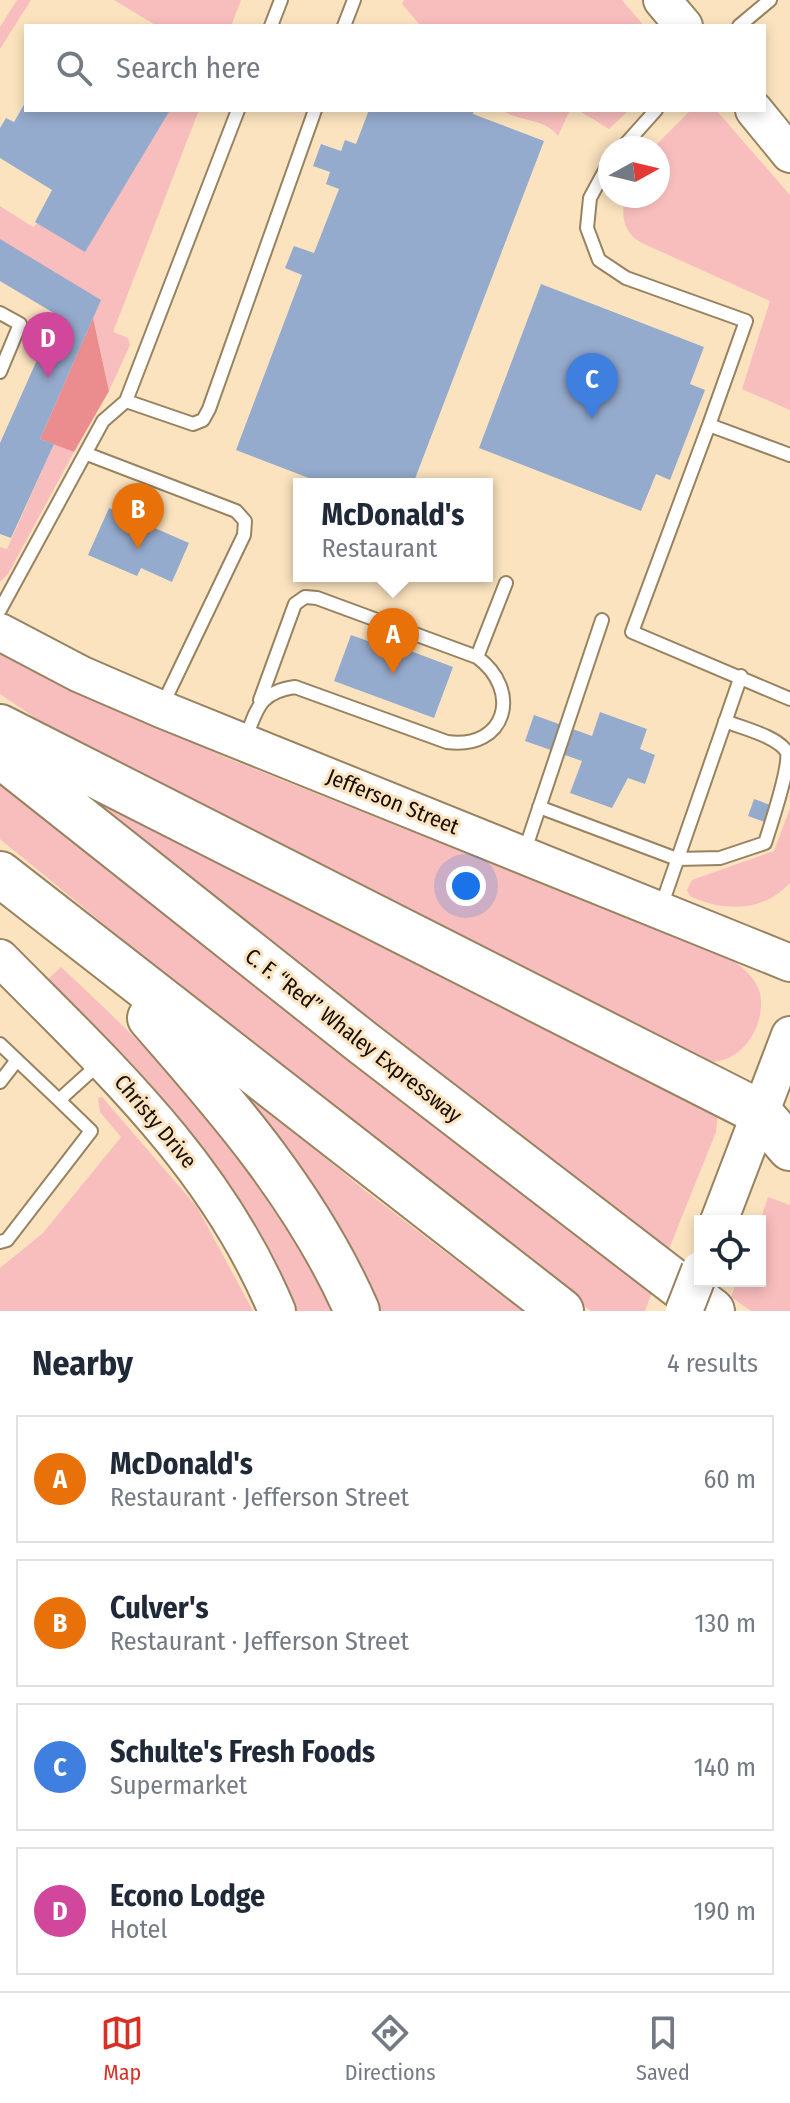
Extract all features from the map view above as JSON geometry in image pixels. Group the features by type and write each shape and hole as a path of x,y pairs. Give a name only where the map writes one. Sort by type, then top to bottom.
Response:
{"highway":[{"path":"0,727 773,1090 790,1148"},
{"name":"C. F. “Red” Whaley Expressway","path":"0,755 374,1052 712,1311"},
{"path":"0,874 561,1311"},
{"path":"80,938 248,1130 338,1267 357,1311"}],"street":[{"path":"662,0 682,24"},
{"path":"756,112 790,154"},
{"name":"Jefferson Street","path":"0,632 80,674 161,709 245,740 790,963"},
{"name":"Christy Drive","path":"0,958 103,1060 154,1115 201,1174 240,1236 277,1311"},
{"path":"721,1215 773,1090 790,1035"},
{"path":"684,1311 694,1285"}],"lane":[{"path":"272,24 281,0"},
{"path":"345,24 354,0"},
{"path":"741,24 770,0"},
{"path":"0,610 103,421 126,401 237,112"},
{"path":"126,401 193,424 203,420 314,112"},
{"path":"633,136 654,112"},
{"path":"598,183 590,198 587,228 599,260 626,278 746,321 632,632 790,699"},
{"path":"0,313 20,324 0,372"},
{"path":"709,425 790,455"},
{"path":"87,454 236,511 245,521 244,535 161,709"},
{"path":"477,657 506,583"},
{"path":"245,740 295,604 305,597 317,598 477,657 499,679 504,696 503,715 492,732 463,744 447,742 295,687 273,690 258,706"},
{"path":"524,853 602,620"},
{"path":"660,910 741,676"},
{"path":"539,807 677,859 720,858 765,843 790,768 787,752 775,742 725,721"},
{"path":"0,1044 91,1131 7,1240 0,1242"},
{"path":"0,1082 17,1060"},
{"path":"59,1100 103,1060"}],"shaded area":[{"path":"17,0 31,0 0,49 0,27"},
{"path":"114,0 241,0 232,24 154,24"},
{"path":"404,0 622,0 642,24 419,24 402,4"},
{"path":"168,112 198,112 113,332 128,338 130,345 109,391 93,318 0,239 0,206 33,227"},
{"path":"506,112 569,112 558,136 546,126"},
{"path":"581,112 627,112 609,129"},
{"path":"689,112 718,112 790,195 790,410 742,389 770,301 642,243 627,229 623,210 670,208 670,136 665,136"},
{"path":"93,318 109,391 74,452 40,439"},
{"path":"54,444 74,452 8,574 0,582 0,547 7,549"},
{"path":"0,654 227,758 734,961 752,977 759,990 761,1010 750,1040 723,1060 700,1064 40,721 0,694"},
{"path":"0,777 654,1287 645,1311 591,1311 383,1153 0,839"},
{"path":"79,787 718,1113 716,1132 669,1249 467,1096"},
{"path":"790,808 790,883 779,893 755,904 729,907 690,896 687,890 692,880 774,851"},
{"path":"61,967 158,1062 248,1164 299,1239 334,1311 295,1311 273,1263 218,1175 154,1094 46,981"},
{"path":"243,1090 363,1189 522,1311 375,1311 236,1098"},
{"path":"102,1097 197,1207 253,1311 0,1311 0,1268 43,1233 121,1137 100,1112 98,1098"},
{"path":"768,1197 790,1205 790,1311 751,1311 731,1297 735,1287 766,1287 766,1215 762,1215"}],"building":[{"path":"24,104 24,112 169,112 85,252 35,222 52,190 0,158 0,128 6,118 14,122"},
{"path":"368,112 474,112 544,141 415,478 309,478 236,450 302,275 285,268 294,246 314,253 339,189 326,184 330,172 313,166 321,144 341,151 345,140 356,144"},
{"path":"0,239 101,300 40,439 54,444 11,538 0,534 0,443 57,315 0,281"},
{"path":"541,284 704,347 690,384 705,390 670,480 656,474 641,511 479,448"},
{"path":"109,508 189,543 172,582 141,568 137,576 88,555"},
{"path":"351,635 385,647 387,642 453,667 434,718 334,681"},
{"path":"600,712 647,729 640,749 655,755 645,784 628,778 612,808 570,793 582,761 525,741 534,715 592,736"},
{"path":"754,799 779,808 773,825 748,816"}],"place":[{"name":"Econo Lodge","path":"48,378"},
{"name":"Schulte's Fresh Foods","path":"592,419"},
{"name":"Culver's","path":"138,549"},
{"name":"McDonald's","path":"393,674"}]}
